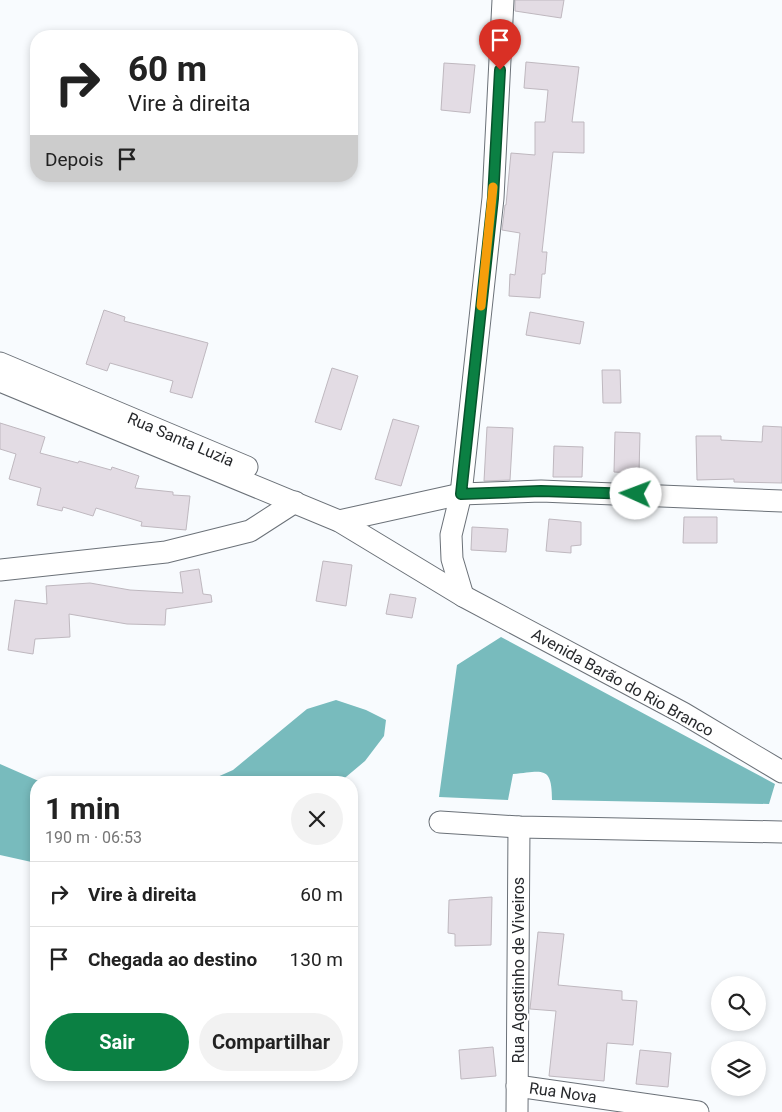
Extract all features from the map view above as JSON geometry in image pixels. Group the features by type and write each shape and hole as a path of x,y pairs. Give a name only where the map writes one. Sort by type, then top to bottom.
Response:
{"street":[{"path":"463,596 452,558 451,535 461,494 493,198 503,0"},
{"name":"Rua Santa Luzia","path":"0,362 362,516"},
{"name":"Rua Santa Luzia","path":"0,381 339,521"},
{"path":"339,521 461,494 541,491 782,501"},
{"path":"0,570 166,552 250,531 294,502"},
{"name":"Avenida Barão do Rio Branco","path":"339,521 463,596 683,713 782,772"},
{"path":"440,822 519,827 782,832"},
{"name":"Rua Agostinho de Viveiros","path":"516,1112 519,827"},
{"name":"Rua Nova","path":"517,1086 698,1112"}],"water":[{"path":"501,637 775,784 769,804 552,800 552,789 548,776 539,772 513,774 508,800 439,797 457,665"},
{"path":"336,700 366,710 386,720 384,736 365,761 347,776 220,776 233,770 307,709"},
{"path":"0,764 30,777 30,862 0,855"}],"building":[{"path":"515,0 564,0 561,18 515,11"},
{"path":"526,62 579,67 572,122 584,122 584,153 553,152 542,252 547,252 545,274 542,274 540,298 509,296 510,274 515,275 520,233 502,230 511,153 535,155 535,122 545,122 548,90 524,88"},
{"path":"444,63 475,65 470,113 441,110"},
{"path":"104,310 125,317 124,321 208,343 192,398 170,392 173,381 110,363 107,371 86,364"},
{"path":"530,312 584,322 580,344 526,335"},
{"path":"332,368 358,376 341,430 315,422"},
{"path":"602,370 620,370 621,403 603,403"},
{"path":"393,419 419,426 401,486 375,479"},
{"path":"0,423 45,437 40,453 111,470 112,467 139,476 135,488 173,492 173,495 190,496 186,530 141,526 142,522 96,508 93,516 63,507 62,511 37,505 41,488 9,479 16,454 0,449"},
{"path":"763,426 782,427 782,483 734,482 734,479 697,480 696,436 721,436 721,440 762,442"},
{"path":"487,427 513,428 510,480 484,481"},
{"path":"615,432 640,433 639,473 614,472"},
{"path":"554,446 583,447 582,477 553,477"},
{"path":"684,517 717,517 717,543 683,543"},
{"path":"549,519 581,522 581,545 571,546 571,553 546,551"},
{"path":"472,527 508,529 506,552 471,550"},
{"path":"323,561 352,565 346,606 316,601"},
{"path":"199,569 203,594 211,595 212,602 166,609 165,625 127,624 69,614 70,637 35,639 33,654 8,650 15,600 47,604 46,586 90,583 130,590 183,593 180,572"},
{"path":"390,594 416,598 412,618 386,614"},
{"path":"492,897 491,945 455,946 455,934 448,933 449,900"},
{"path":"538,932 564,934 558,985 622,991 622,1000 637,1001 633,1045 607,1043 604,1081 549,1076 556,1011 530,1009"},
{"path":"493,1047 496,1076 461,1079 459,1050"},
{"path":"640,1050 671,1053 668,1087 636,1084"}],"slow traffic":[{"path":"481,306 493,187"}],"route":[{"path":"500,70 493,198 461,494 541,491 636,494"}]}
